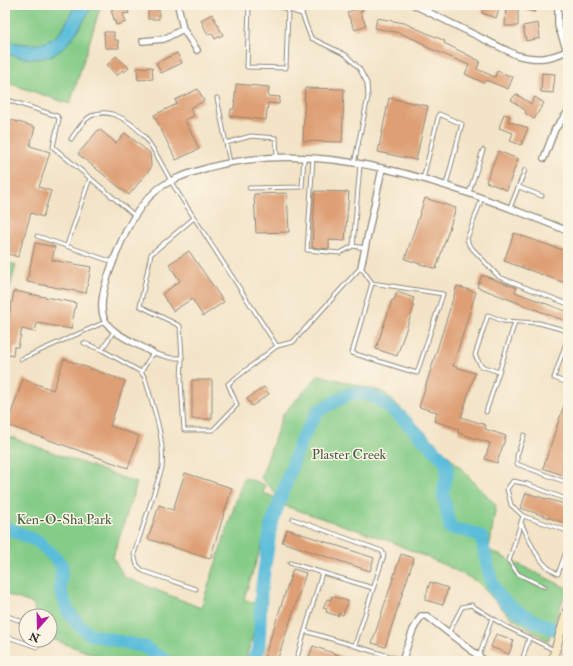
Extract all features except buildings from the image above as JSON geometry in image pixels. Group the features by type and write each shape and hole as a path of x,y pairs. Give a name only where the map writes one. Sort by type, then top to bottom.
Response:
{"main road":[{"path":"552,661 568,608"}],"street":[{"path":"178,5 182,30 198,50"},
{"path":"414,5 516,55 531,59 550,58 567,52 558,26 558,5"},
{"path":"143,41 164,38 182,30"},
{"path":"544,158 554,129 568,112"},
{"path":"153,353 114,331 105,322 101,309 106,283 113,262 134,215 158,188 183,175 230,163 277,158 313,158 382,169 446,185 568,231"},
{"path":"361,267 382,169"},
{"path":"402,660 413,630 421,616 427,616 434,619 481,659"}],"lane":[{"path":"249,5 247,67 286,68 288,10"},
{"path":"274,5 302,14"},
{"path":"304,5 302,14 311,38 346,55 359,68 367,83 368,97 357,165 353,246"},
{"path":"217,98 230,163"},
{"path":"10,101 57,116 58,119 53,146 134,215"},
{"path":"71,139 84,121 91,116 100,113 110,113 122,118 132,123 144,135 154,147 171,181 277,346"},
{"path":"423,179 439,114 462,124 446,185"},
{"path":"226,142 252,136 276,138 277,158"},
{"path":"469,193 483,150"},
{"path":"249,188 302,187 304,158"},
{"path":"313,158 308,250 340,253 353,246 365,249"},
{"path":"510,208 525,170"},
{"path":"67,245 90,178"},
{"path":"519,187 542,196"},
{"path":"482,198 467,239 469,245 499,277 568,304"},
{"path":"194,218 151,254 140,306 180,326 184,430 213,430 236,405 228,384 277,346 294,342 361,267 372,283 443,294 417,373 352,353 372,283"},
{"path":"37,236 113,262"},
{"path":"499,372 480,366 475,356 488,315 515,322 539,323 568,331"},
{"path":"21,359 105,322"},
{"path":"486,412 515,322"},
{"path":"102,350 114,331"},
{"path":"568,337 554,378 568,383"},
{"path":"84,343 102,350 141,372 145,378 162,437 162,468 134,554 137,565 143,570 196,589"},
{"path":"141,372 153,353 171,358 182,358"},
{"path":"524,435 517,456 517,464 568,483"},
{"path":"568,500 528,484 513,481 508,489 511,505 523,516 568,531"},
{"path":"523,516 509,561 518,574 545,587"},
{"path":"293,519 382,551 384,555 355,645"},
{"path":"521,523 539,559 550,570 558,574 568,546"},
{"path":"290,563 373,588"},
{"path":"296,661 322,573"},
{"path":"449,632 462,608 471,605 492,618 555,651"},
{"path":"5,615 18,620"},
{"path":"481,659 492,618"},
{"path":"305,631 402,660"},
{"path":"5,636 18,640"},
{"path":"522,661 529,638"}],"green space":[{"path":"5,5 101,5 70,104 5,82"},
{"path":"5,262 16,265 5,305"},
{"name":"Plaster Creek","path":"319,375 384,392 496,505 489,550 567,588 548,641 509,616 478,582 447,566 387,540 285,506 261,478 283,414"},
{"name":"Ken-O-Sha Park","path":"5,435 137,483 113,557 124,577 201,608 244,477 265,485 263,493 277,498 244,599 262,606 245,661 110,661 58,641 58,608 34,608 34,604 5,594"},
{"path":"568,634 568,658 563,655"}],"water":[{"path":"75,5 93,5 77,32 69,43 60,51 50,56 38,59 23,58 5,53 5,40 25,44 39,44 52,39 62,29"}],"waterway":[{"name":"Plaster Creek","path":"252,661 259,650 261,592 271,526 301,440 318,411 351,393 365,394 378,399 401,417 444,460 448,469 443,493 450,528 470,532 481,537 491,579 498,594 525,616 536,622 568,634"},
{"name":"Plaster Creek","path":"5,527 39,542 62,565 60,589 68,611 77,623 89,634 144,647 166,661"}]}
